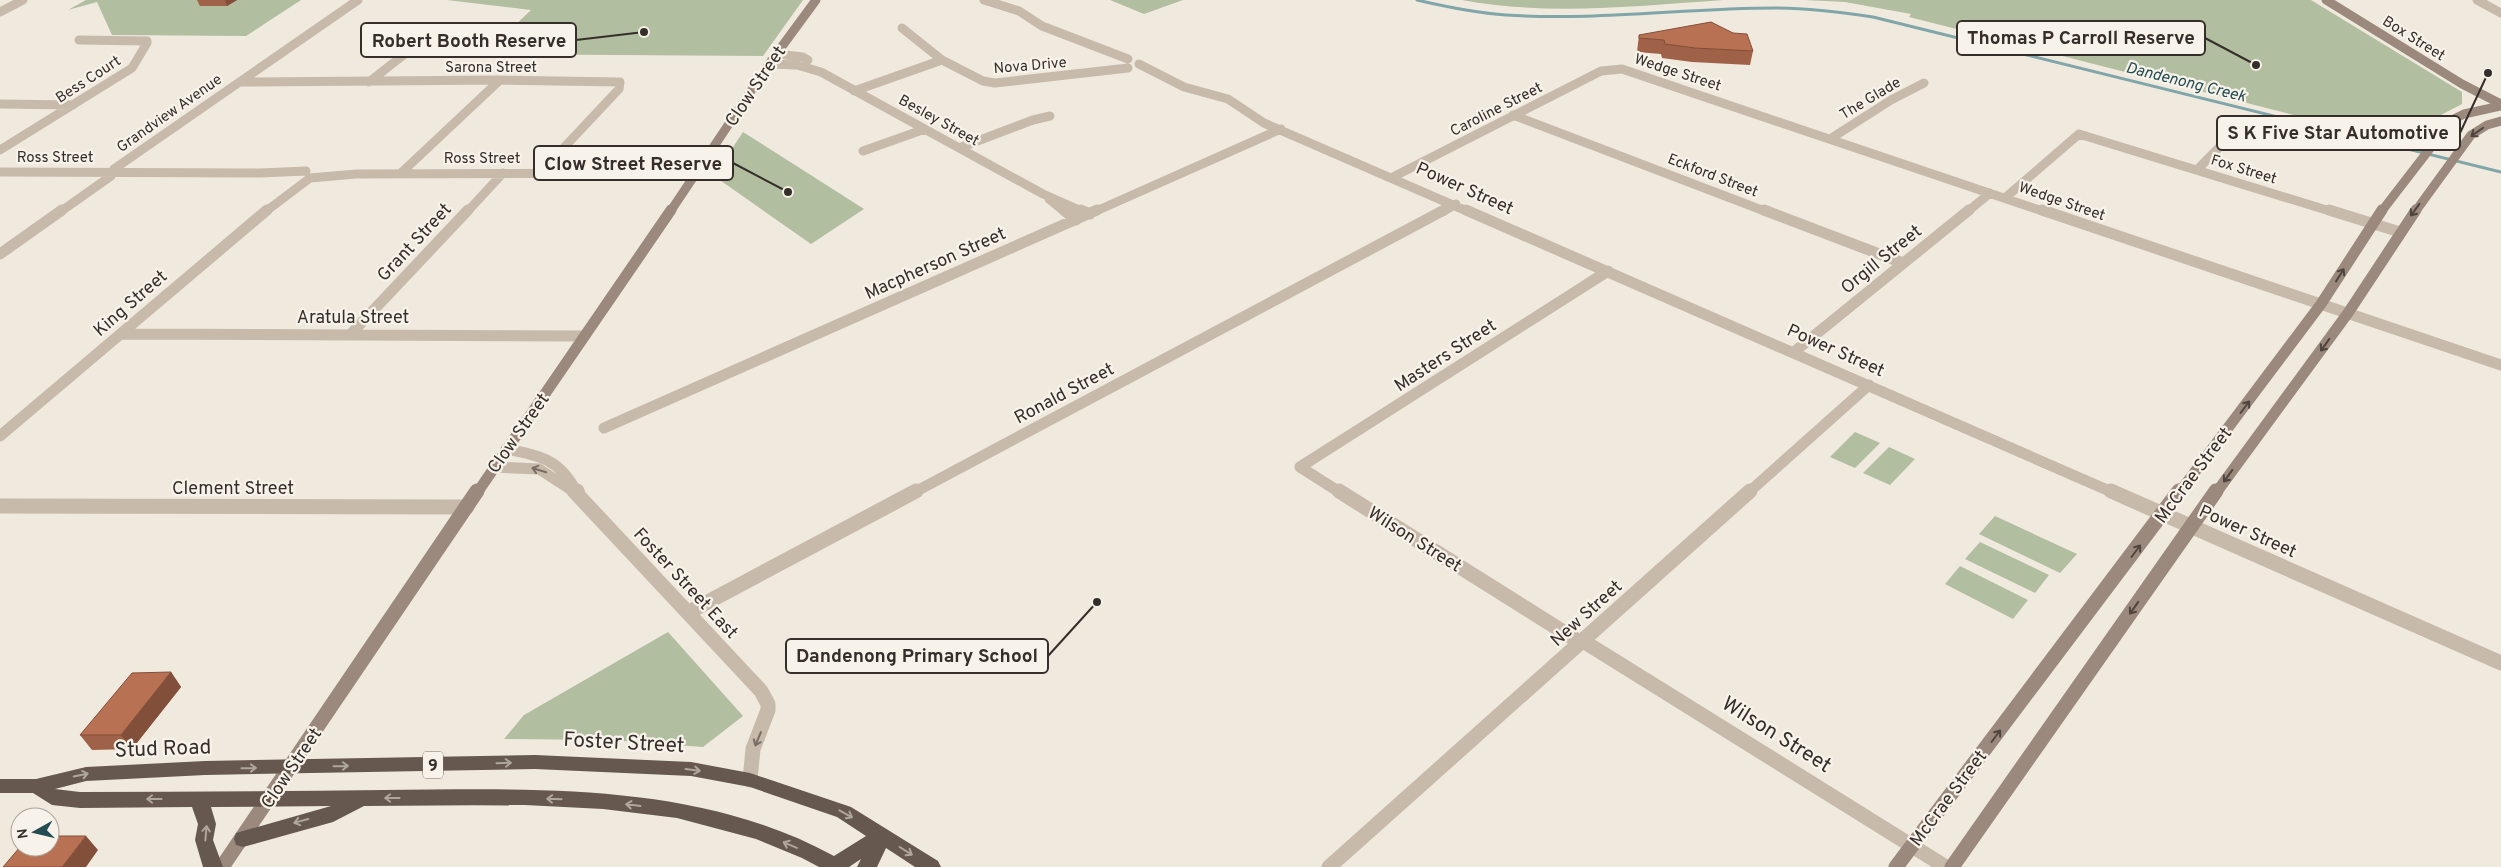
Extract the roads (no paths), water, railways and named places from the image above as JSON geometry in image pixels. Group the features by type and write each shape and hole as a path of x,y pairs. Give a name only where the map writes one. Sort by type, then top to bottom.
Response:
{"highway":[{"name":"Foster Street","path":"292,767 535,762 691,769 750,780 810,798 844,812 931,867"},
{"name":"Stud Road","path":"0,786 36,786 86,774 205,768 292,767"},
{"name":"Stud Road","path":"36,786 52,797 80,800 270,800"},
{"path":"243,839 333,814 363,798"},
{"name":"9","path":"270,800 544,798 603,801 677,810 759,832 809,852 835,866"},
{"path":"203,799 201,808 206,824 204,840 213,867"},
{"path":"835,866 882,836"},
{"path":"867,867 882,836"}],"main road":[{"name":"Clow Street","path":"222,867 270,800 506,449 698,173 769,64 816,0"},
{"name":"Box Street","path":"2326,0 2462,84 2501,105"},
{"name":"Box Street","path":"2462,84 2484,102 2464,114"},
{"name":"McCrae Street","path":"1896,867 2164,515 2321,304 2372,223 2420,164 2452,120 2464,114 2501,105"},
{"name":"McCrae Street","path":"1952,867 2191,526 2348,313 2400,232 2459,151 2476,132 2501,120"}],"street":[{"path":"0,12 23,0"},
{"name":"Grandview Avenue","path":"0,254 111,176 114,170 358,0"},
{"name":"Power Street","path":"984,0 1019,10 1042,26 1109,52 1128,65 1156,73"},
{"path":"2477,0 2501,13"},
{"name":"Nova Drive","path":"902,28 942,60 983,81 995,83 1097,72 1128,65"},
{"name":"Bess Court","path":"0,150 132,68 148,43 147,41 137,40 79,40"},
{"path":"369,82 420,42"},
{"name":"Power Street","path":"1109,52 1119,64"},
{"name":"Besley Street","path":"776,54 803,57 821,72 1043,194 1090,214"},
{"path":"854,90 942,60"},
{"name":"Power Street","path":"1128,65 1137,61 1156,73 1190,89 1221,96 1255,118 1456,204 2501,663"},
{"name":"Besley Street","path":"769,64 797,65 821,72"},
{"path":"1119,64 1128,65"},
{"name":"Nova Drive","path":"1097,72 1119,64"},
{"name":"Caroline Street","path":"1393,177 1601,71 1613,68"},
{"name":"Wedge Street","path":"1613,68 1628,71 2501,365"},
{"path":"401,173 500,80"},
{"name":"Sarona Street","path":"241,82 500,80 620,82 619,89 540,173"},
{"name":"The Glade","path":"1830,139 1891,100 1924,83"},
{"path":"0,104 73,105"},
{"name":"Eckford Street","path":"1513,115 1903,263"},
{"path":"960,148 1033,120 1050,116"},
{"path":"2197,170 2238,128"},
{"path":"863,152 926,129"},
{"name":"Macpherson Street","path":"604,428 1281,129"},
{"name":"Fox Street","path":"2006,198 2079,134 2400,232"},
{"name":"Ross Street","path":"319,170 356,174"},
{"name":"King Street","path":"0,436 283,197 309,176 319,174 319,170"},
{"name":"Ross Street","path":"0,172 309,176"},
{"name":"Ross Street","path":"260,174 297,177 401,173 698,173"},
{"name":"Grant Street","path":"350,335 503,173"},
{"name":"King Street","path":"283,197 297,177"},
{"name":"Orgill Street","path":"1794,352 1990,193"},
{"name":"Besley Street","path":"1043,194 1058,208 1076,220"},
{"name":"Ronald Street","path":"689,612 1456,204"},
{"name":"Masters Street","path":"1300,468 1608,271"},
{"name":"Aratula Street","path":"121,334 584,336"},
{"name":"New Street","path":"1329,867 1869,385"},
{"name":"Foster Street East","path":"506,449 550,460 574,483 578,494"},
{"name":"Foster Street East","path":"494,467 539,469 578,494 689,612 765,699 768,710 753,749 750,780"},
{"name":"Wilson Street","path":"1300,468 1913,844 1946,867"},
{"name":"Clement Street","path":"0,506 467,507"}],"waterway":[{"name":"Dandenong Creek","path":"1417,0 1484,13 1506,15 1573,16 1775,8 1873,17 2501,172"}],"place":[{"name":"Robert Booth Reserve","path":"644,32"},
{"name":"Thomas P Carroll Reserve","path":"2256,65"},
{"name":"S K Five Star Automotive","path":"2488,73"},
{"name":"Clow Street Reserve","path":"788,192"},
{"name":"Dandenong Primary School","path":"1097,602"}]}
